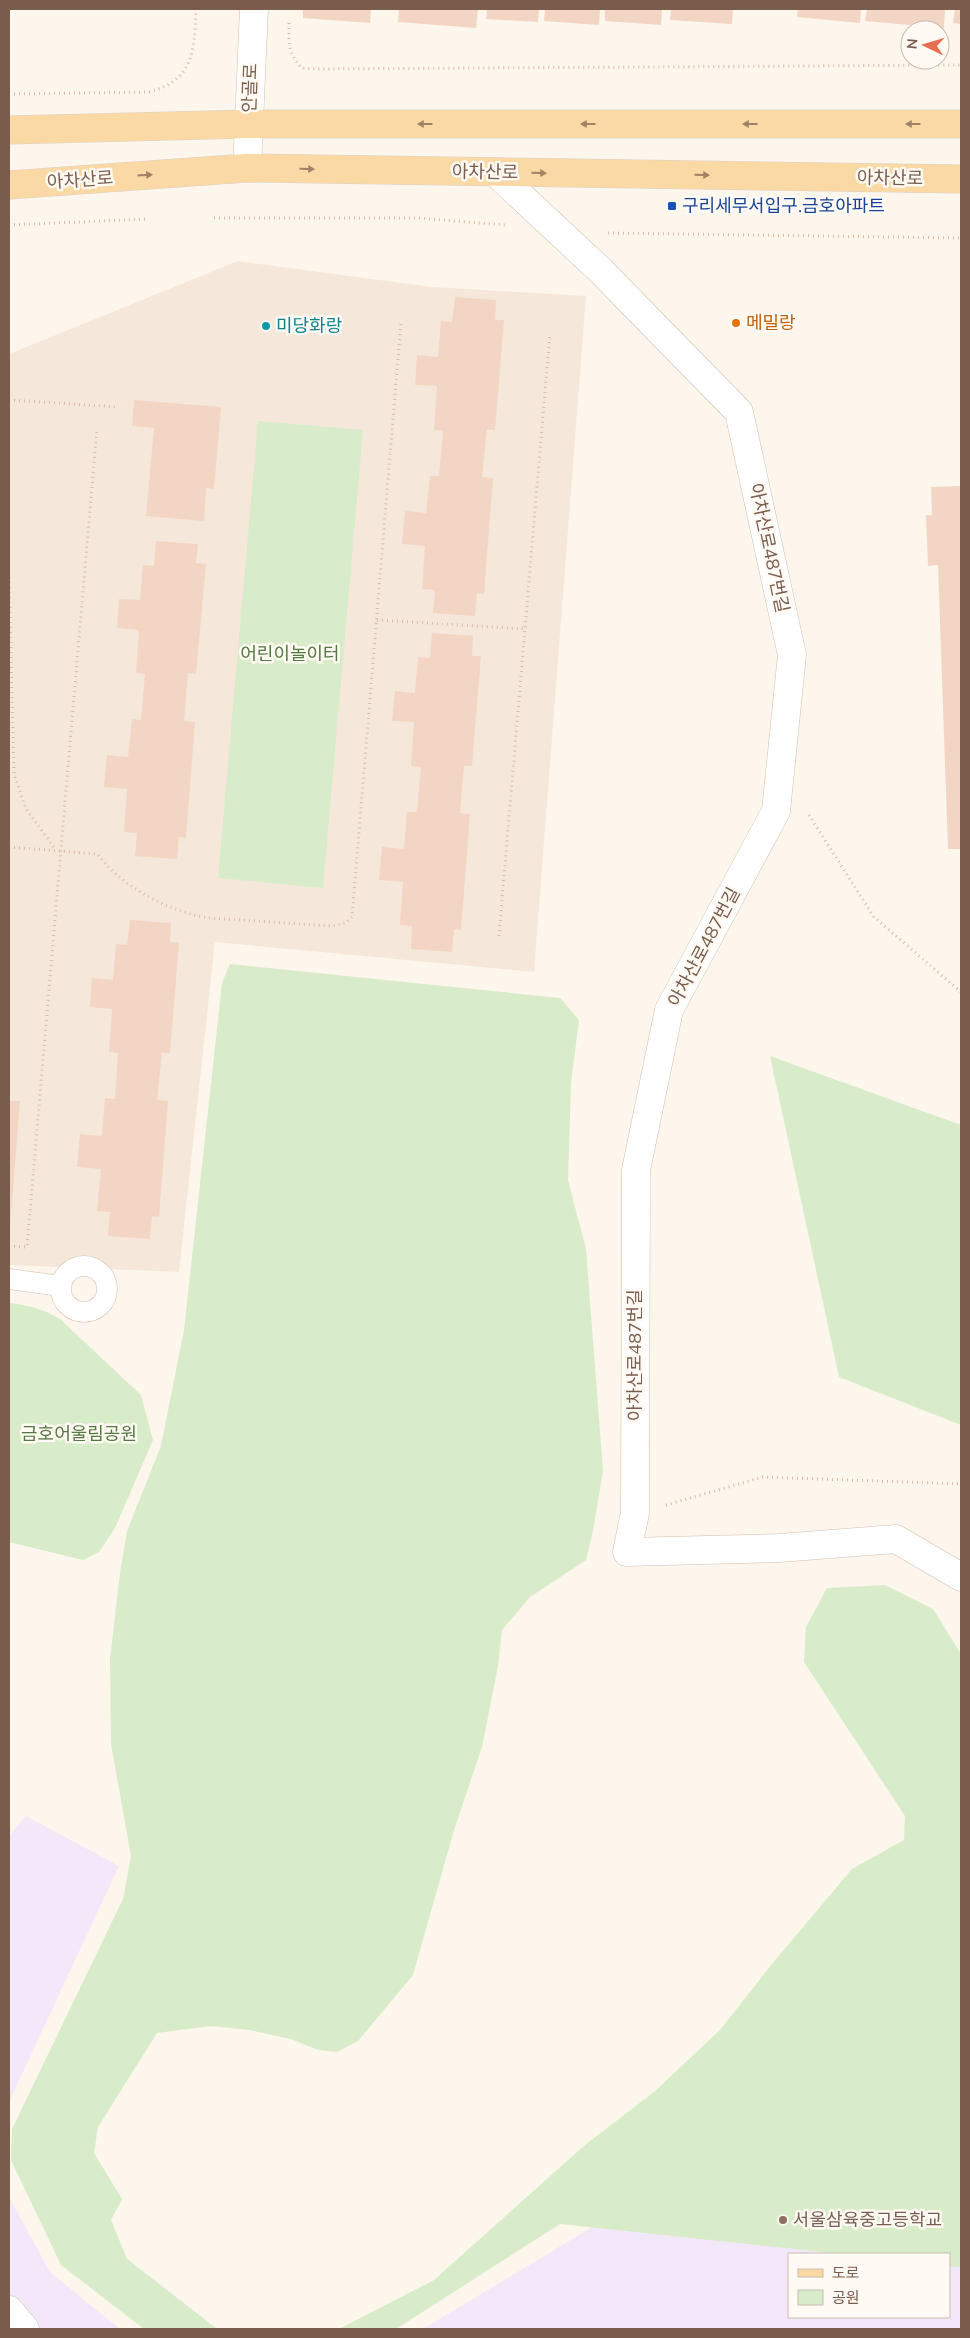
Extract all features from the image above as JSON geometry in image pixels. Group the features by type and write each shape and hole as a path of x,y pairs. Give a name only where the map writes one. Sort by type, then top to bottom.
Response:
{"main road":[{"path":"9,130 249,124 961,124"},
{"name":"아차산로","path":"9,185 247,168 961,180"}],"street":[{"name":"안골로","path":"247,168 254,9"},
{"name":"아차산로487번길","path":"495,172 600,270 739,412 792,655 776,811 670,1010 636,1170 635,1513 627,1552 779,1548 896,1540 961,1577"},
{"path":"9,2310 25,2329"}],"lane":[{"path":"9,1279 61,1286"}],"path":[{"path":"9,94 149,92 165,88 177,80 187,68 194,47 196,9"},
{"path":"288,23 289,48 292,57 302,68 312,69 961,66"},
{"path":"214,218 418,218 506,225"},
{"path":"9,224 148,219"},
{"path":"605,233 961,238"},
{"path":"9,847 97,854 117,875 138,890 161,903 189,915 208,918 332,926 346,924 352,917 401,322"},
{"path":"499,936 550,333"},
{"path":"9,400 119,407"},
{"path":"9,1246 27,1247 97,428"},
{"path":"9,572 14,774 26,809 55,850"},
{"path":"377,620 526,629"},
{"path":"806,812 874,917 961,992"},
{"path":"635,1513 763,1477 961,1484"}],"shaded area":[{"path":"238,261 432,287 586,296 534,972 215,942 179,1272 9,1265 9,354"},
{"path":"26,1816 119,1866 9,2102 9,1836"},
{"name":"서울삼육중고등학교","path":"961,2133 961,2329 423,2329 662,2185"},
{"path":"9,2197 50,2272 120,2329 9,2329"}],"green space":[{"name":"어린이놀이터","path":"258,421 363,430 323,888 218,878"},
{"path":"230,964 560,998 579,1020 571,1083 568,1180 586,1249 603,1471 586,1560 530,1597 502,1630 498,1666 482,1747 454,1830 413,1975 358,2041 337,2052 318,2050 291,2039 249,2030 211,2026 157,2033 98,2127 94,2153 122,2199 111,2220 127,2259 216,2328 226,2329 144,2329 61,2265 11,2160 12,2129 123,1899 131,1856 111,1744 110,1659 127,1531 161,1446 184,1330 222,983"},
{"path":"770,1056 961,1125 961,1425 839,1377"},
{"name":"금호어울림공원","path":"9,1303 35,1308 60,1319 141,1395 153,1440 115,1528 99,1552 83,1560 9,1542"},
{"path":"885,1585 933,1609 961,1654 961,2267 950,2266 950,2253 833,2253 560,2224 396,2329 339,2329 434,2280 585,2145 654,2092 720,2030 772,1964 852,1869 904,1840 905,1816 804,1662 806,1627 827,1588"}],"building":[{"path":"303,9 371,9 370,23 303,18"},
{"path":"399,9 478,9 476,28 398,22"},
{"path":"487,9 539,9 538,22 486,19"},
{"path":"545,9 600,9 599,25 544,21"},
{"path":"605,9 662,9 661,25 605,21"},
{"path":"671,9 733,9 732,24 670,20"},
{"path":"798,9 861,9 860,23 797,17"},
{"path":"867,9 945,9 944,20 900,20 900,24 865,21"},
{"path":"955,9 961,9 961,24 953,23"},
{"path":"455,297 496,300 495,320 504,320 495,430 487,430 482,477 493,478 484,594 477,593 475,616 433,613 435,590 422,589 425,546 402,544 405,511 426,513 430,476 439,476 443,431 434,430 437,386 415,385 417,355 438,357 441,321 452,322"},
{"path":"134,400 221,407 214,489 206,488 204,521 146,516 154,428 132,426"},
{"path":"961,486 961,849 948,849 938,565 928,566 926,515 932,515 931,487"},
{"path":"156,541 198,544 196,563 206,564 196,674 188,673 184,721 195,722 186,838 179,837 177,859 135,856 137,833 124,832 127,789 104,787 107,755 128,757 132,719 141,720 145,674 136,673 139,630 117,628 119,599 140,600 143,565 154,566"},
{"path":"432,633 473,636 472,656 481,656 472,766 464,766 460,813 470,814 461,930 454,929 452,952 411,949 412,926 400,925 403,882 379,880 382,847 404,849 407,812 417,812 421,767 411,766 414,722 392,721 395,691 415,693 418,657 430,658"},
{"path":"130,920 171,923 170,942 179,943 170,1053 162,1053 157,1100 168,1101 159,1217 152,1216 150,1239 108,1236 110,1212 97,1211 101,1169 77,1167 80,1134 102,1136 105,1098 115,1099 118,1053 109,1052 112,1009 90,1007 92,978 113,980 116,944 127,945"},
{"path":"9,1101 20,1101 10,1227 9,1227"}],"place":[{"name":"구리세무서입구.금호아파트","path":"672,206"},
{"name":"메밀랑","path":"736,323"},
{"name":"미당화랑","path":"266,326"},
{"name":"서울삼육중고등학교","path":"783,2220"}]}
